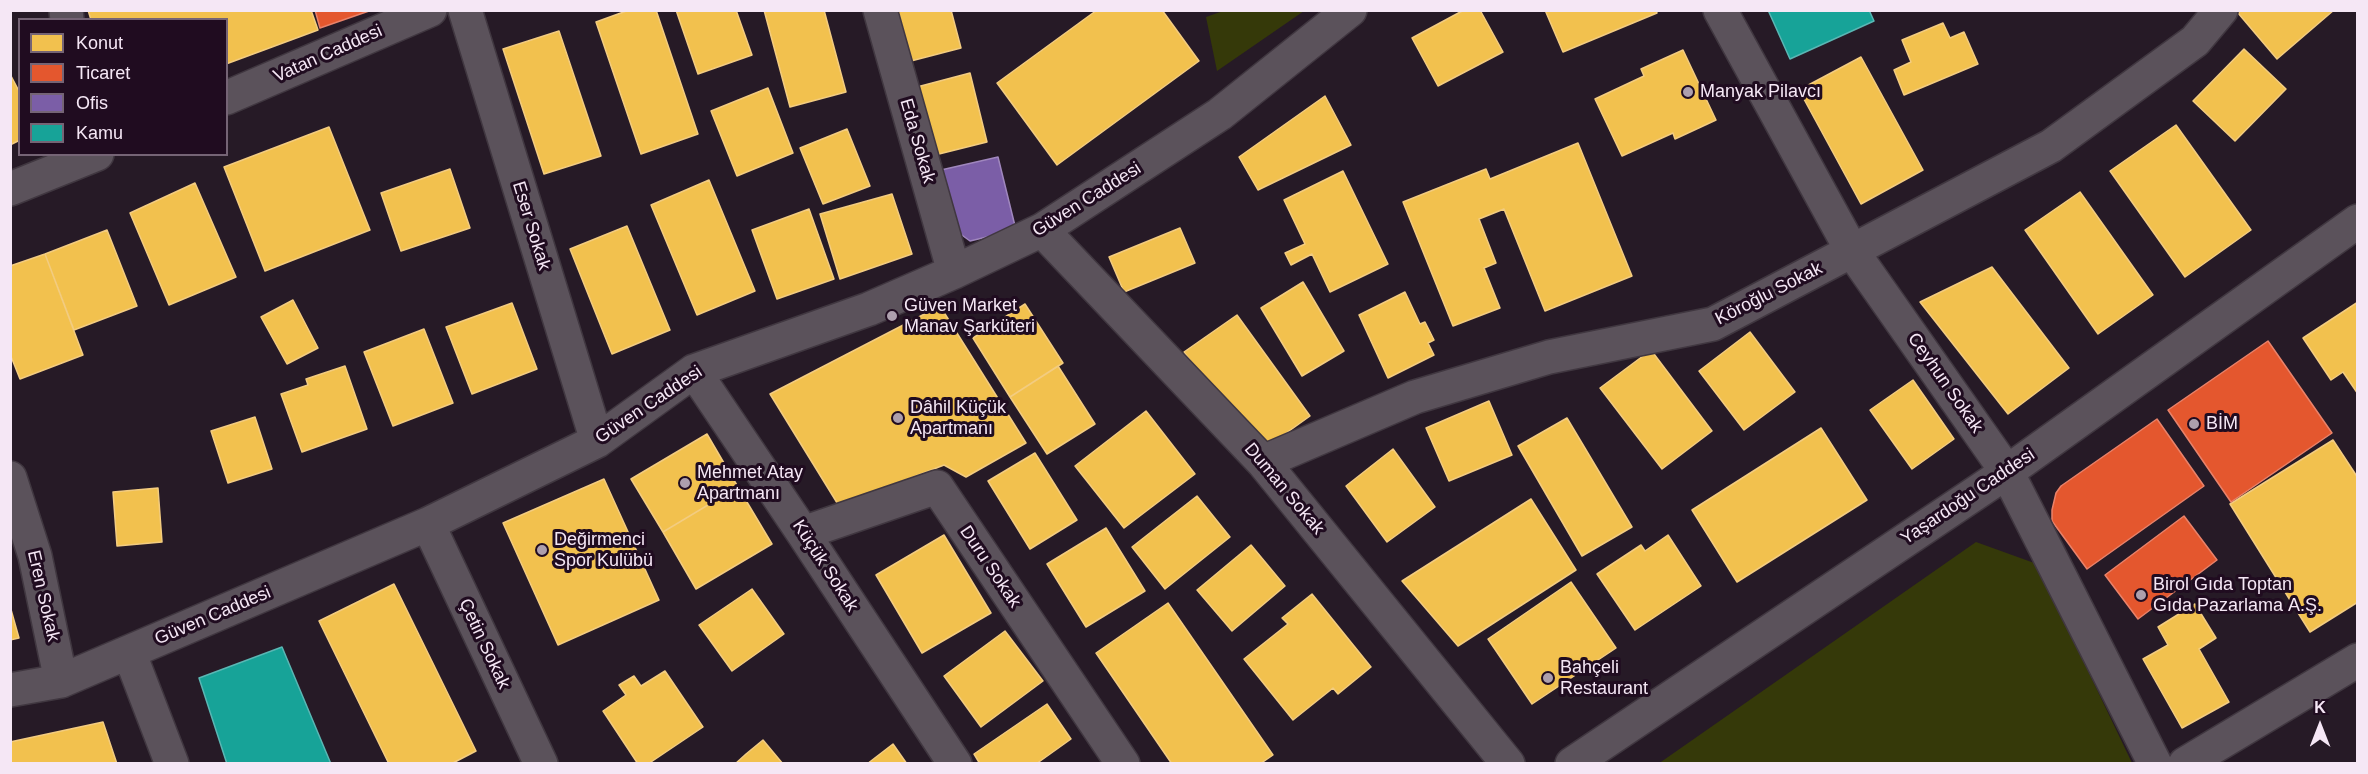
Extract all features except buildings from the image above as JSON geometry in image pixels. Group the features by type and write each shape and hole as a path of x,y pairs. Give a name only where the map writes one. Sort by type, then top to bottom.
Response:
{"street":[{"name":"Vatan Caddesi","path":"228,97 391,18 430,10"},
{"name":"Eser Sokak","path":"465,10 597,441"},
{"name":"Eda Sokak","path":"880,10 954,272"},
{"name":"Güven Caddesi","path":"10,690 62,681 428,524 597,441 694,371 869,309 1042,230 1220,114 1350,10"},
{"name":"Ceyhun Sokak","path":"1720,10 1852,251 2007,472 2155,764"},
{"name":"Köroğlu Sokak","path":"1263,462 1415,397 1549,357 1713,324 2051,146 2195,41 2221,10"},
{"path":"10,189 92,156"},
{"name":"Yaşardoğu Caddesi","path":"1572,764 2007,472 2358,221"},
{"name":"Duman Sokak","path":"1042,230 1263,462 1508,764"},
{"name":"Küçük Sokak","path":"694,371 955,764"},
{"name":"Eren Sokak","path":"10,478 34,556 62,681"},
{"name":"Duru Sokak","path":"803,532 937,487 1123,764"},
{"name":"Çetin Sokak","path":"428,524 541,764"},
{"path":"129,652 172,764"},
{"path":"2185,764 2358,660"}],"green space":[{"path":"1226,10 1304,11 1217,71 1206,17"},
{"path":"1976,542 2037,564 2132,763 1658,764"}],"place":[{"name":"Manyak Pilavcı","path":"1688,92"},
{"name":"Güven Market Manav Şarküteri","path":"892,316"},
{"name":"Dâhil Küçük Apartmanı","path":"898,418"},
{"name":"BİM","path":"2194,424"},
{"name":"Mehmet Atay Apartmanı","path":"685,483"},
{"name":"Değirmenci Spor Kulübü","path":"542,550"},
{"name":"Birol Gıda Toptan Gıda Pazarlama A.Ş.","path":"2141,595"},
{"name":"Bahçeli Restaurant","path":"1548,678"}]}
